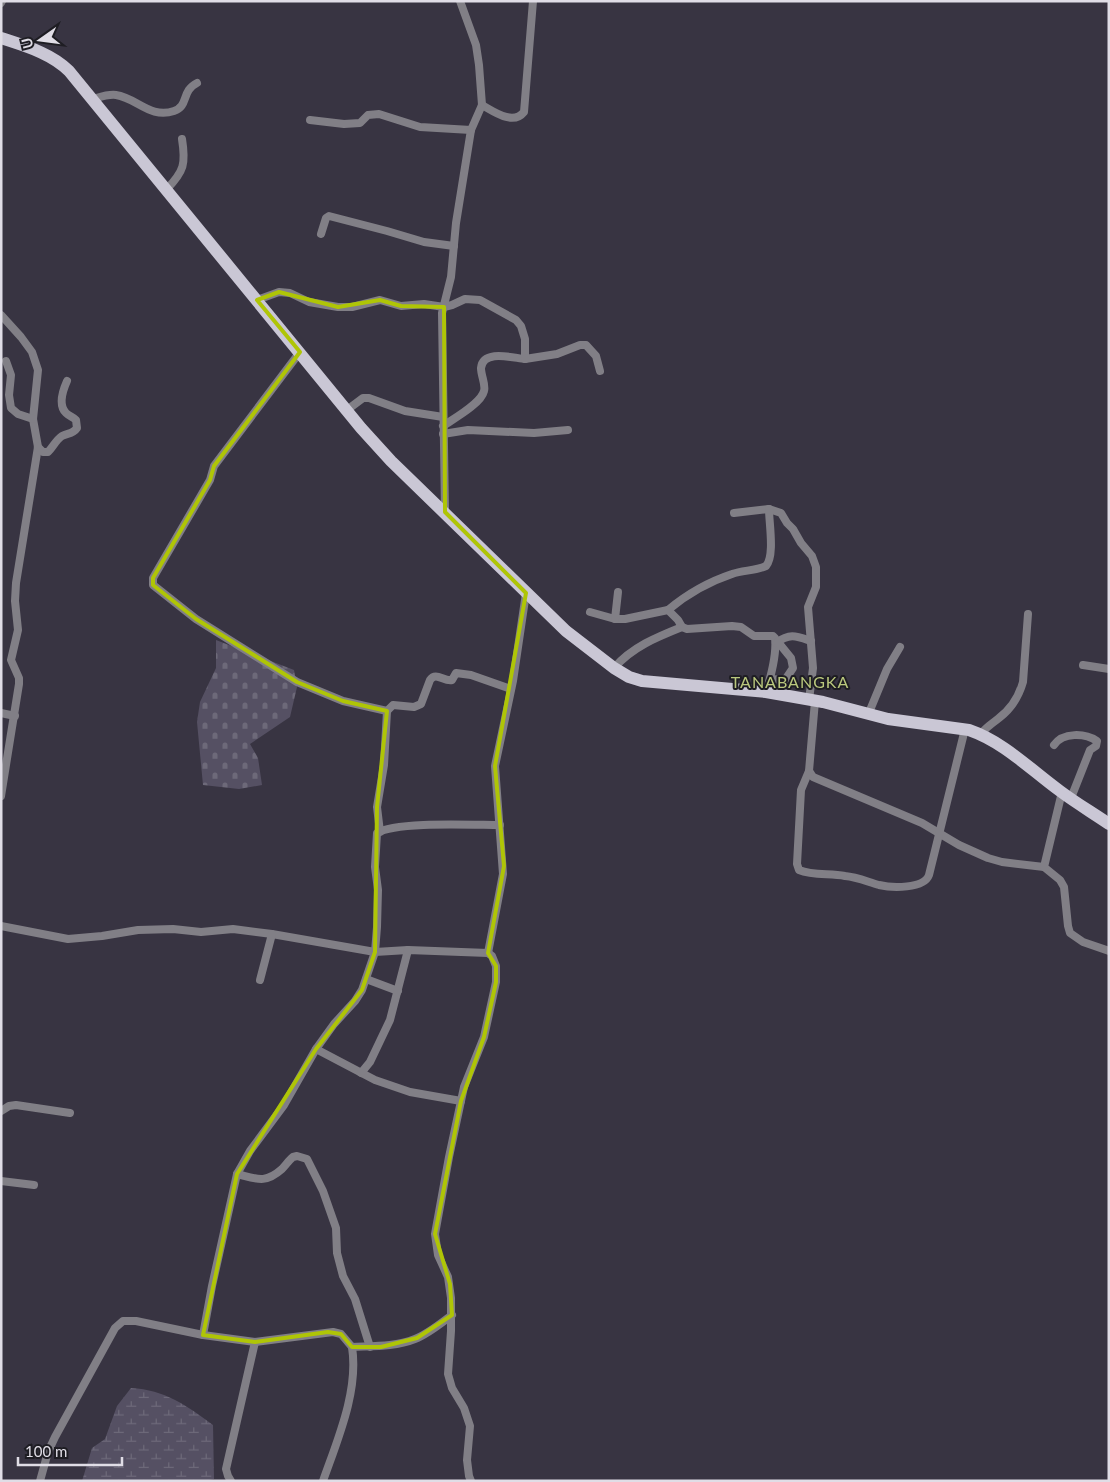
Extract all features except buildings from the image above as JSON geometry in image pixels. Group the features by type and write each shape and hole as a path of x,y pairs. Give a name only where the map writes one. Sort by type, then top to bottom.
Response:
{"main road":[{"path":"1,38 46,54 62,64 93,99 347,410 391,461 566,631 614,668 629,677 642,681 766,692 812,700 888,719 965,729 982,734 1109,824"}],"street":[{"path":"445,512 446,466 443,434 442,322 451,277 472,130 482,105 476,45 460,1"},
{"path":"482,105 509,118 517,117 524,112 533,1"},
{"path":"93,99 114,95 153,112 175,111 181,107 188,90 197,83"},
{"path":"310,120 344,124 360,123 368,115 379,114 420,127 472,130"},
{"path":"167,189 182,171 185,156 182,139"},
{"path":"321,234 326,218 329,216 387,230 424,242 454,246"},
{"path":"257,300 270,294 286,292 309,302 338,307 352,307 380,300 401,306 424,304 444,307 460,300 480,300 516,320 524,332 525,359"},
{"path":"1,315 21,337 35,359 38,370 33,419 38,447 16,583 15,601 18,630 11,656 20,684 2,791"},
{"path":"347,410 363,398 369,398 443,421 476,402 484,389 481,367 488,358 499,356 525,359 557,354 580,345 586,346 596,356 600,371"},
{"path":"300,352 214,466 210,480 153,578 153,585 196,619 297,682 343,701 387,711"},
{"path":"6,361 11,374 11,408 18,414 33,419"},
{"path":"38,447 43,452 48,452 58,440 73,433 77,428 76,420 65,412 62,403 68,381"},
{"path":"443,434 468,430 534,433 568,430"},
{"path":"590,612 615,619 625,619 668,610 688,594 711,582 733,574 766,566 771,555 769,509"},
{"path":"734,513 769,509 783,515 787,524 794,529 797,538 812,556 816,567 816,587 808,608 811,641 812,700 809,770 801,790 797,864 799,870 802,872 847,876 884,886 922,884 928,880 965,729"},
{"path":"615,619 618,592"},
{"path":"488,953 503,885 504,866 495,766 511,689 526,593"},
{"path":"668,610 682,627"},
{"path":"982,734 988,725 998,720 1010,708 1021,688 1028,614"},
{"path":"614,668 622,658 635,649 682,627 688,629 732,626 741,627 754,636 773,636 791,658 793,668 784,680 770,679"},
{"path":"777,642 788,636 811,641"},
{"path":"766,692 777,642"},
{"path":"868,715 900,647"},
{"path":"1083,665 1109,669"},
{"path":"380,832 377,807 384,764 387,711 393,705 414,707 421,704 430,680 436,676 451,681 456,674 471,675 511,689"},
{"path":"1,713 15,716"},
{"path":"1044,866 1066,795 1090,750 1096,746 1097,741 1082,736 1068,736 1058,740 1054,745"},
{"path":"809,770 810,774 817,779 922,823 959,845 988,858 1002,862 1044,866 1060,880 1064,887 1070,933 1083,942 1109,951"},
{"path":"204,1335 212,1286 237,1174 250,1151 284,1105 316,1049 358,996 366,979 375,952 378,912 375,867 376,837 386,829 435,825 500,825"},
{"path":"1,926 68,939 138,930 201,932 233,929 375,952 408,950 488,953 492,956 496,966 494,990 484,1037 464,1087 449,1157 436,1234 438,1255 450,1284 452,1315 448,1374 452,1388 464,1408 470,1426 467,1460 471,1481"},
{"path":"260,980 272,934"},
{"path":"361,1073 370,1062 390,1020 408,950"},
{"path":"366,979 398,991"},
{"path":"316,1049 361,1073 410,1092 461,1101"},
{"path":"1,1111 9,1106 16,1105 70,1113"},
{"path":"237,1174 263,1180 282,1169 293,1157 303,1157 310,1162 333,1218 336,1228 337,1253 343,1276 356,1304 359,1318 370,1346"},
{"path":"1,1181 34,1185"},
{"path":"352,1347 381,1347 416,1338 452,1315"},
{"path":"40,1481 48,1452 55,1437 115,1328 123,1321 136,1321 204,1335 255,1342 328,1332 341,1334 352,1347 353,1359 349,1399 339,1436 323,1481"},
{"path":"231,1481 226,1469 255,1342"}],"highlighted area":[{"path":"279,292 338,307 380,300 401,306 444,307 445,512 526,593 495,766 504,866 488,953 496,966 496,982 484,1037 461,1101 435,1234 450,1284 452,1315 417,1338 381,1347 352,1347 341,1334 328,1332 255,1342 203,1335 237,1174 316,1049 362,990 375,952 377,807 387,711 343,701 297,682 196,619 153,585 153,578 210,480 214,466 300,352 257,300"}],"green space":[{"path":"216,640 294,670 297,687 290,717 250,744 258,758 262,785 239,789 203,785 197,722 200,702 216,668"},
{"path":"131,1388 165,1395 194,1411 213,1425 214,1479 204,1481 82,1481 92,1448 105,1439 117,1406"}],"district":[{"name":"TANABANGKA","path":"790,682"}]}
